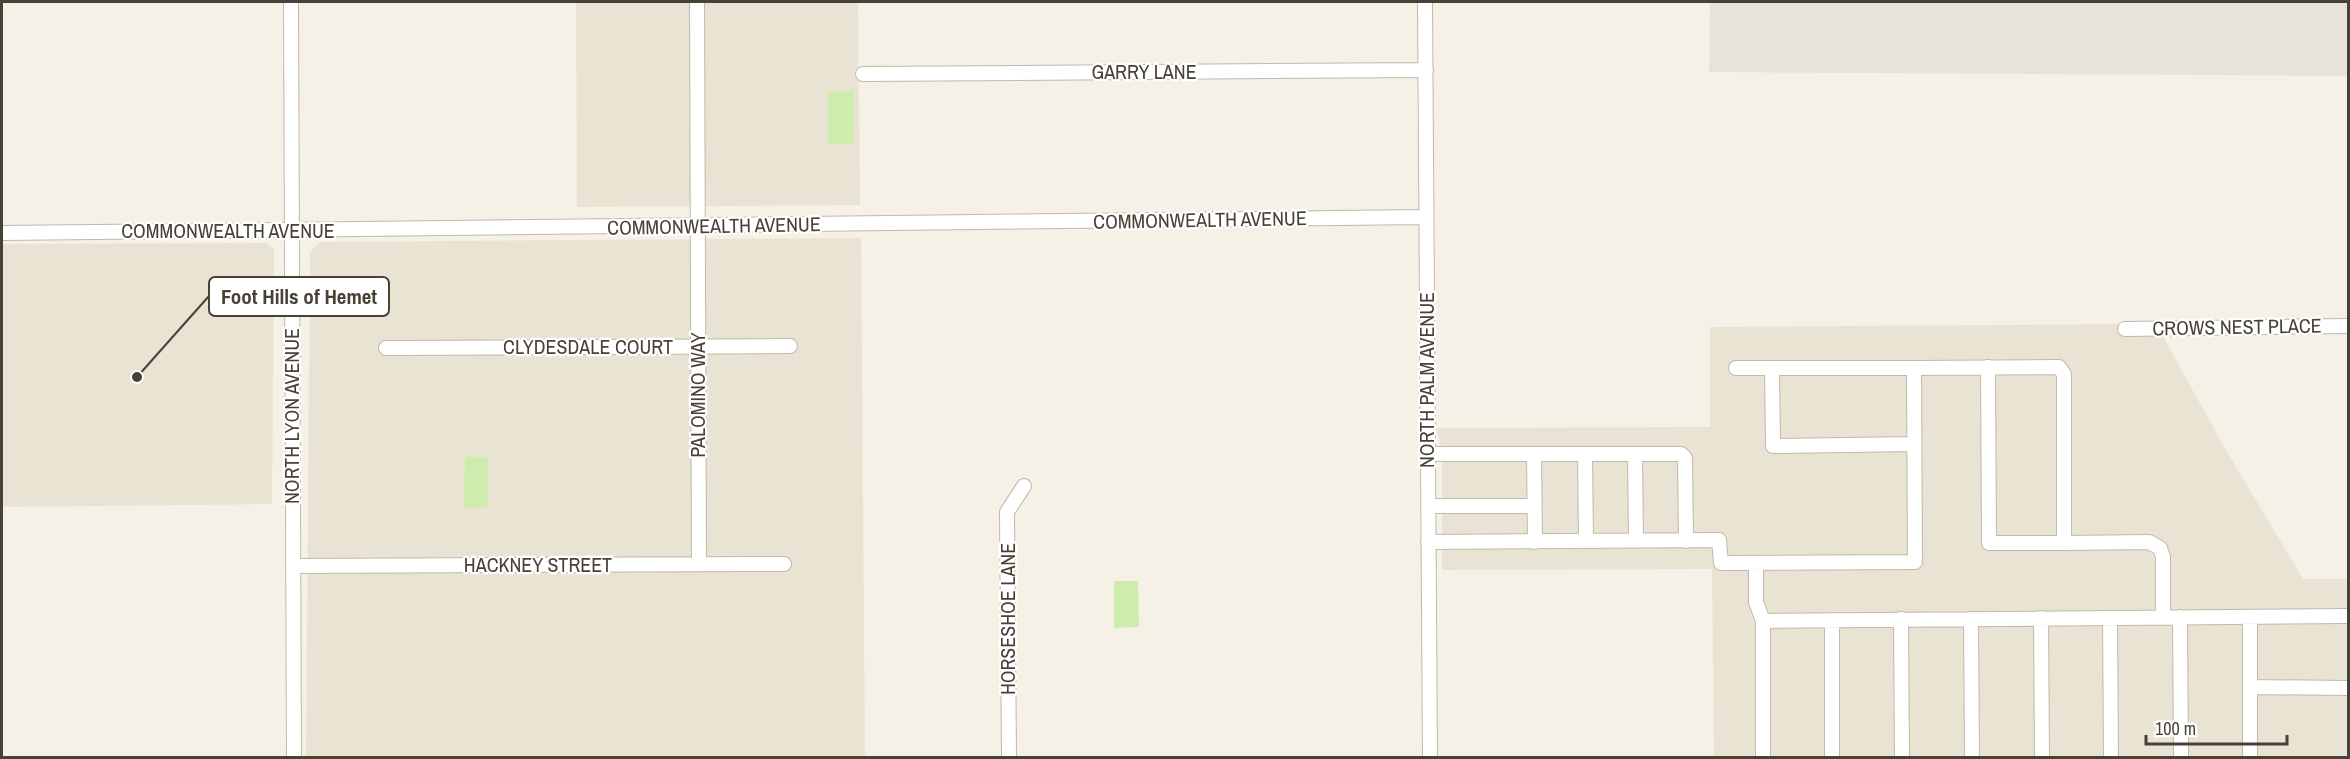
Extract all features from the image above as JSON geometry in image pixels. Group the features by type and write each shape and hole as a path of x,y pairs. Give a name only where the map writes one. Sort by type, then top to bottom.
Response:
{"street":[{"name":"NORTH LYON AVENUE","path":"291,2 294,758"},
{"name":"PALOMINO WAY","path":"697,2 699,564"},
{"name":"NORTH PALM AVENUE","path":"1425,2 1430,758"},
{"name":"GARRY LANE","path":"863,74 1425,70"},
{"name":"COMMONWEALTH AVENUE","path":"2,233 1426,217"},
{"name":"CROWS NEST PLACE","path":"2125,328 2349,326"},
{"name":"CLYDESDALE COURT","path":"386,348 790,346"},
{"path":"1988,367 1989,543 2149,542 2160,548 2163,557 2163,617"},
{"path":"1736,368 2059,367 2064,374 2064,543"},
{"path":"1772,368 1773,446 1914,444"},
{"path":"1428,542 1719,540 1721,563 1915,562 1914,368"},
{"path":"1428,454 1681,454 1685,458 1686,541"},
{"path":"1534,454 1535,542"},
{"path":"1585,454 1586,541"},
{"path":"1635,454 1636,541"},
{"name":"HORSESHOE LANE","path":"1009,758 1007,512 1024,486"},
{"path":"1428,506 1534,506"},
{"path":"1756,563 1756,602 1763,621 1763,758"},
{"name":"HACKNEY STREET","path":"293,566 784,564"},
{"path":"2250,616 2250,758"},
{"path":"1763,621 2349,616"},
{"path":"2180,617 2181,758"},
{"path":"2040,618 2042,758"},
{"path":"2110,618 2111,758"},
{"path":"1901,619 1902,758"},
{"path":"1971,619 1972,758"},
{"path":"1832,620 1832,758"},
{"path":"2250,687 2349,688"}],"shaded area":[{"path":"576,2 858,2 860,205 577,207"},
{"path":"1710,2 2348,2 2348,76 1709,72"},
{"path":"861,238 865,757 306,758 310,252 320,242"},
{"path":"266,243 274,249 272,504 2,507 2,244"},
{"path":"2156,324 2227,452 2303,579 2348,579 2348,757 1714,757 1712,569 1442,570 1442,449 1436,428 1710,427 1710,327"}],"green space":[{"path":"854,91 854,143 828,144 828,92"},
{"path":"465,457 488,457 488,507 464,508"},
{"path":"1114,581 1138,581 1139,627 1114,628"}],"place":[{"name":"Foot Hills of Hemet","path":"137,377"}]}
